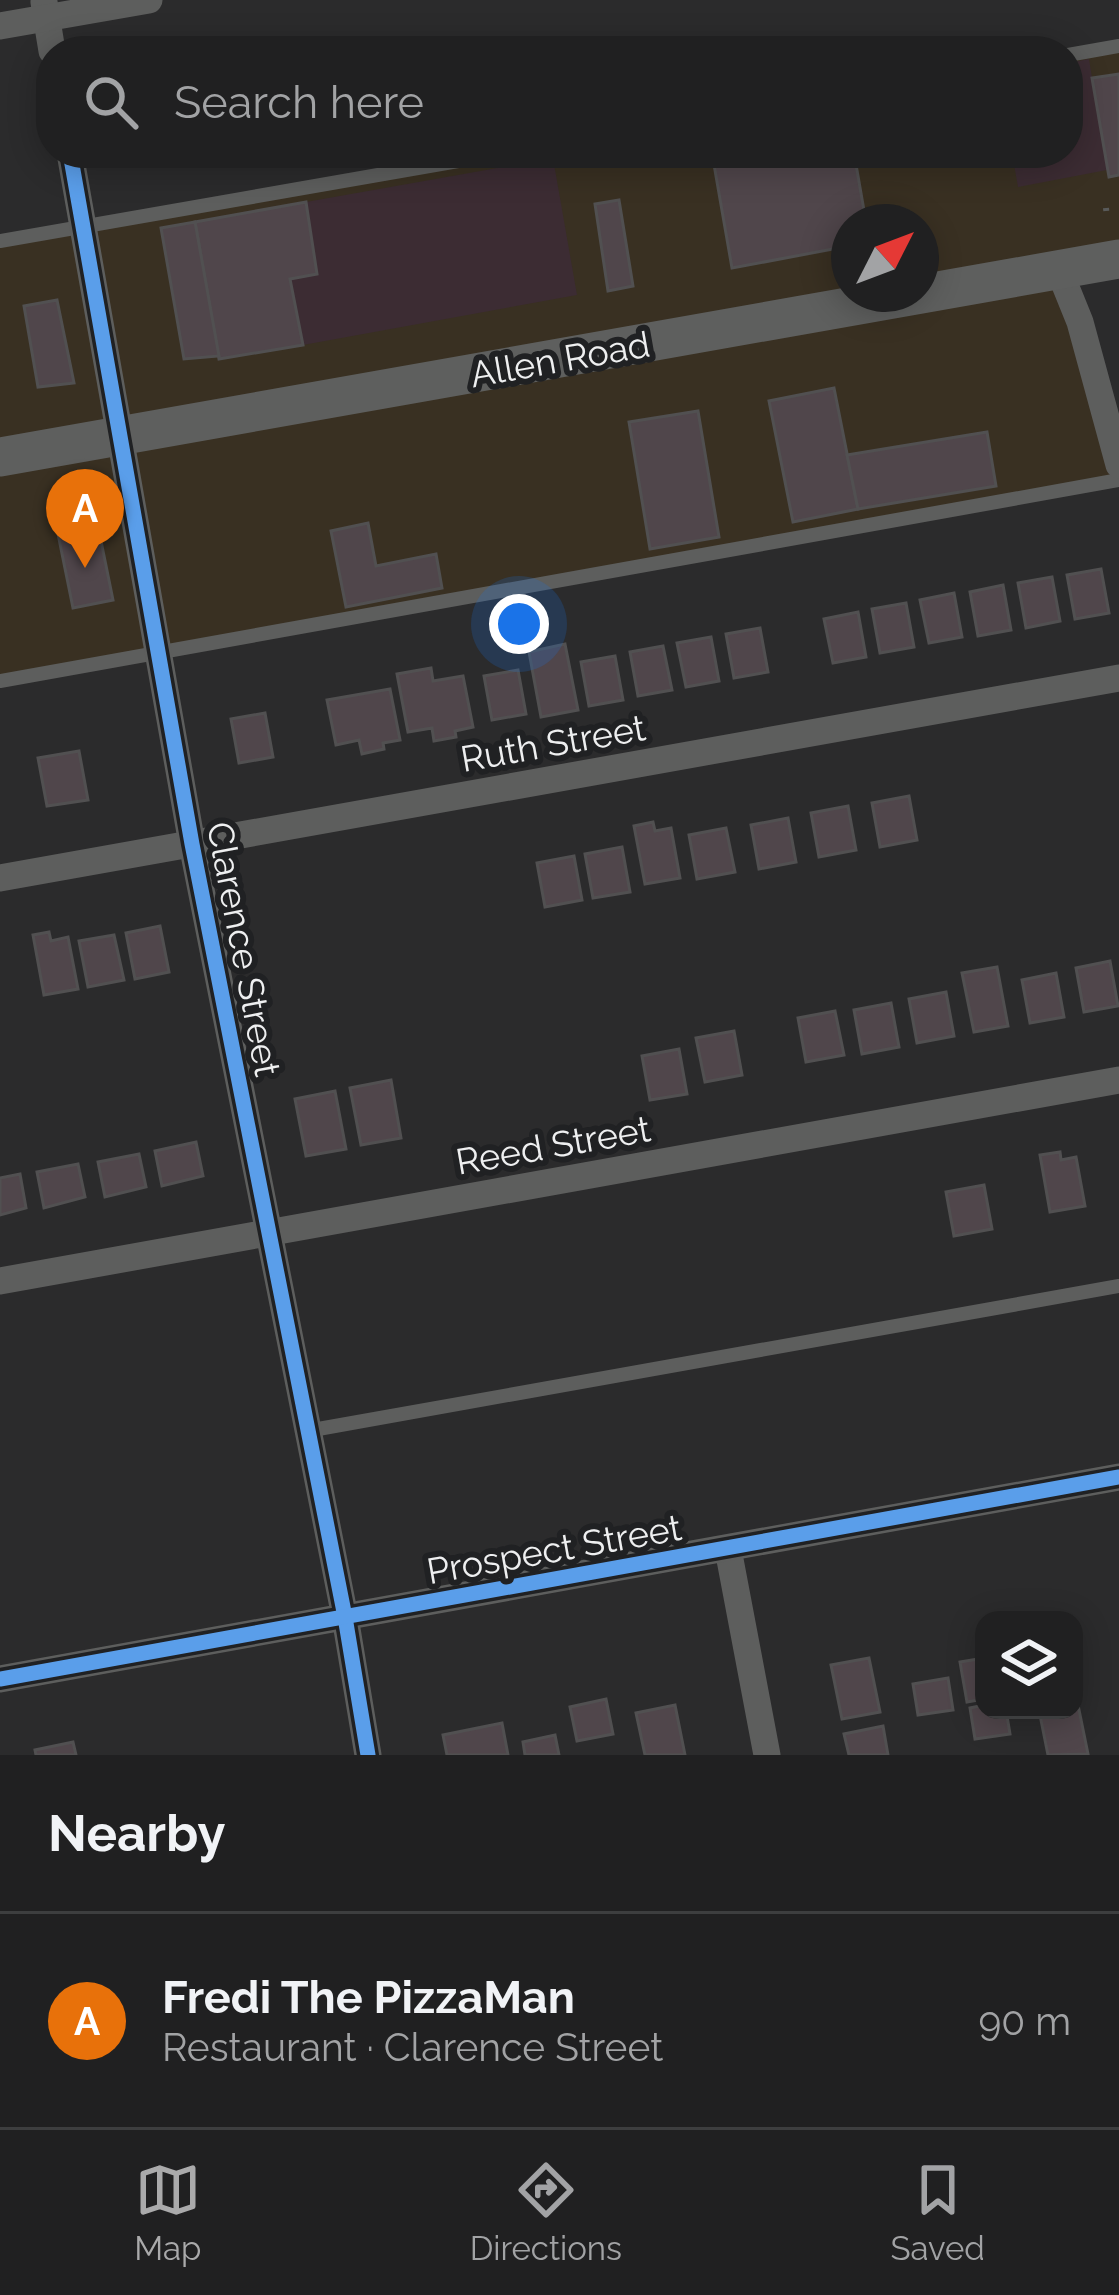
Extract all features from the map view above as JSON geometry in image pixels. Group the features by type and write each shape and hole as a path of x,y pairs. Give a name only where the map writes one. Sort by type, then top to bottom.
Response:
{"main road":[{"name":"Allen Road","path":"0,457 1119,259"}],"street":[{"path":"0,26 45,9 149,0"},
{"name":"Clarence Street","path":"72,168 192,844 368,1755"},
{"path":"1059,270 1080,322 1119,465"},
{"name":"Ruth Street","path":"0,878 1119,678"},
{"name":"Reed Street","path":"0,1281 1119,1080"},
{"name":"Prospect Street","path":"0,1678 1118,1482"},
{"path":"728,1549 767,1755"}],"lane":[{"path":"1083,52 1119,46"},
{"path":"0,242 417,168"},
{"path":"0,681 1119,480"},
{"path":"307,1430 1119,1286"}],"path":[{"path":"1106,208 1107,219"}],"shaded area":[{"path":"1119,46 1119,259 1061,270 1119,480 0,681 0,241 418,168 1083,168 1083,52"},
{"path":"1089,59 1107,170 1018,187 1015,168 1083,168 1083,60"},
{"path":"497,168 555,168 577,295 303,345 290,279 317,274 306,202"}],"building":[{"path":"1119,74 1119,175 1109,177 1092,78"},
{"path":"715,168 857,168 863,204 831,204 831,249 732,268"},
{"path":"619,200 633,286 608,291 595,204"},
{"path":"306,202 317,274 290,279 303,345 219,359 195,222"},
{"path":"195,222 219,356 184,359 161,228"},
{"path":"57,300 74,383 38,387 24,306"},
{"path":"834,388 858,509 793,522 769,401"},
{"path":"698,411 719,537 650,549 629,422"},
{"path":"987,432 996,486 858,509 847,455"},
{"path":"89,518 92,530 100,536 113,600 73,608 56,524"},
{"path":"368,523 376,566 436,554 442,588 346,607 331,531"},
{"path":"1101,569 1109,613 1075,619 1067,575"},
{"path":"1052,577 1060,621 1026,628 1018,583"},
{"path":"1003,585 1011,630 978,636 970,592"},
{"path":"954,593 962,637 929,643 920,600"},
{"path":"906,603 914,647 880,653 872,609"},
{"path":"858,612 866,657 833,663 824,619"},
{"path":"760,628 768,672 734,678 726,634"},
{"path":"711,637 719,681 686,687 677,643"},
{"path":"565,644 578,710 541,717 529,652"},
{"path":"663,646 672,690 638,696 630,652"},
{"path":"615,656 623,700 589,706 581,662"},
{"path":"431,668 433,681 463,676 473,727 455,731 456,737 434,741 432,728 408,732 397,674"},
{"path":"518,670 526,714 492,720 484,676"},
{"path":"390,689 400,740 362,754 359,740 336,745 327,700"},
{"path":"265,713 273,757 239,763 231,719"},
{"path":"79,751 88,800 47,806 38,758"},
{"path":"909,796 917,840 880,847 872,803"},
{"path":"848,806 856,850 819,857 811,813"},
{"path":"788,818 796,862 759,869 751,825"},
{"path":"653,822 655,831 671,828 680,878 645,884 634,826"},
{"path":"726,828 735,872 697,879 689,835"},
{"path":"622,847 630,892 593,898 585,854"},
{"path":"574,856 582,900 545,907 537,863"},
{"path":"160,926 169,972 135,979 126,933"},
{"path":"49,932 51,941 68,937 78,989 44,995 33,935"},
{"path":"114,935 124,980 88,987 79,941"},
{"path":"1110,961 1118,1006 1084,1012 1076,968"},
{"path":"997,967 1008,1026 974,1032 962,973"},
{"path":"1056,973 1064,1017 1030,1023 1022,980"},
{"path":"946,992 954,1036 917,1043 909,999"},
{"path":"891,1003 899,1047 862,1054 854,1010"},
{"path":"835,1011 844,1055 806,1062 798,1018"},
{"path":"734,1031 742,1075 705,1082 696,1038"},
{"path":"679,1049 687,1094 650,1100 642,1056"},
{"path":"391,1080 401,1138 361,1145 350,1088"},
{"path":"335,1091 346,1149 306,1156 295,1099"},
{"path":"196,1142 203,1176 162,1186 155,1151"},
{"path":"1060,1152 1061,1160 1076,1157 1085,1206 1050,1212 1040,1155"},
{"path":"139,1154 146,1187 105,1197 98,1162"},
{"path":"78,1164 85,1197 44,1208 37,1172"},
{"path":"20,1174 26,1208 0,1215 0,1178"},
{"path":"984,1185 992,1229 954,1236 946,1192"},
{"path":"869,1658 880,1712 842,1719 831,1665"},
{"path":"975,1660 975,1701 967,1702 960,1662"},
{"path":"948,1678 953,1710 918,1715 913,1684"},
{"path":"606,1699 613,1734 577,1741 570,1707"},
{"path":"675,1705 685,1755 645,1755 636,1713"},
{"path":"975,1707 975,1719 1008,1719 1010,1734 975,1739 970,1708"},
{"path":"1041,1719 1081,1719 1088,1754 1048,1755"},
{"path":"502,1723 508,1755 447,1755 443,1735"},
{"path":"883,1726 888,1755 849,1755 844,1734"},
{"path":"555,1735 559,1755 525,1755 523,1742"},
{"path":"73,1742 76,1755 36,1755 35,1750"}],"cycle path":[{"path":"73,168 192,844 368,1755"},
{"path":"0,1679 1119,1477"}],"place":[{"name":"Fredi The PizzaMan","path":"85,568"}]}
